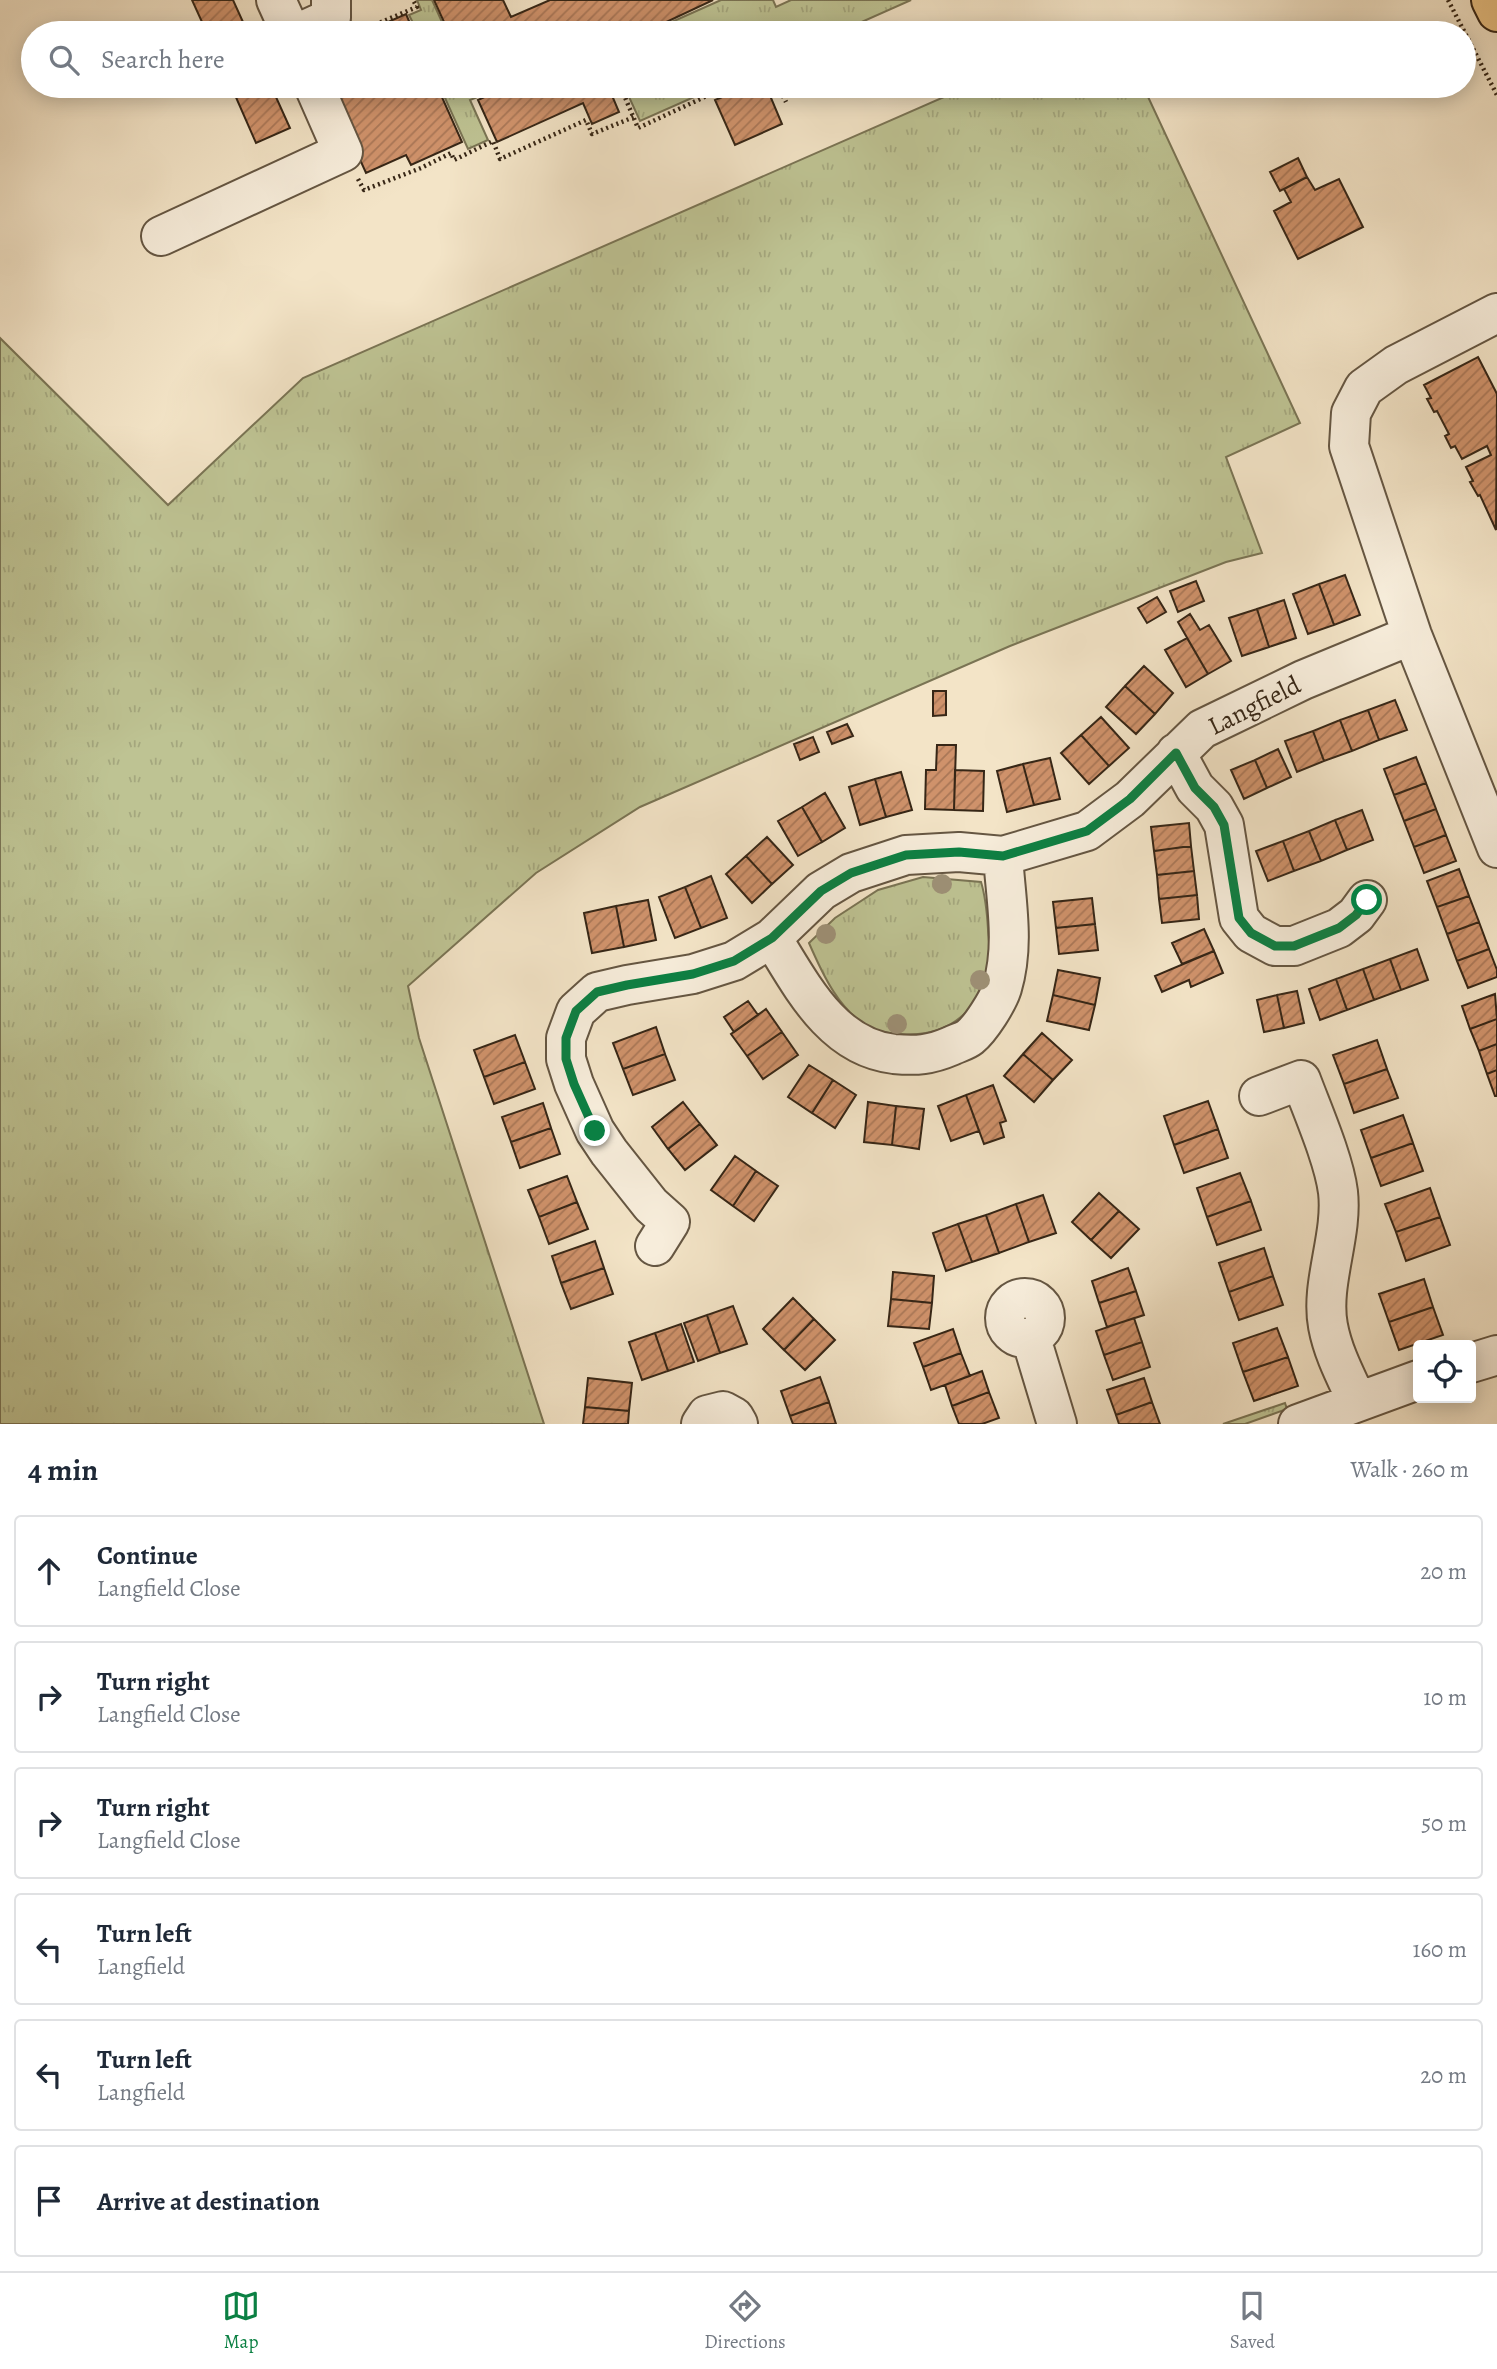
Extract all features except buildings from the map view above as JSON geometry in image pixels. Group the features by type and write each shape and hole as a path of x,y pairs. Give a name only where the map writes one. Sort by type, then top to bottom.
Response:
{"main road":[{"path":"1491,0 1497,12"}],"street":[{"path":"276,0 286,21"},
{"path":"161,236 343,152 319,98"},
{"path":"1497,313 1396,365 1364,388 1351,413 1349,446 1412,635 1497,848"},
{"name":"Langfield","path":"655,1246 670,1222 651,1205 609,1153 595,1131 566,1059 566,1038 576,1011 597,992 693,974 734,961 772,938 821,891 851,873 906,855 959,852 1003,856 1087,831 1130,799 1202,729 1303,680 1412,635"},
{"path":"1176,753 1195,788 1214,807 1224,825 1239,918 1251,933 1275,946 1294,946 1339,928 1356,915 1367,900"},
{"path":"772,938 806,992 829,1021 853,1042 878,1052 919,1056 947,1048 970,1037 1002,991 1009,957 1003,856"},
{"path":"1258,1096 1301,1080 1319,1127 1338,1192 1338,1224 1327,1324 1335,1352 1357,1401"},
{"path":"1031,1338 1057,1424"},
{"path":"1476,1361 1497,1355"},
{"path":"1297,1424 1413,1382"},
{"path":"701,1424 707,1415 723,1411 734,1417 738,1424"}],"path":[{"path":"384,21 416,7 413,0"},
{"path":"1448,0 1459,21"},
{"path":"1476,54 1497,95"},
{"path":"625,98 638,128 702,98"},
{"path":"784,98 786,102"},
{"path":"343,152 364,190 451,153 454,160 493,141 500,159 586,120 592,134 634,117"}],"green space":[{"path":"417,0 432,0 442,21 412,21 409,15 421,10"},
{"path":"721,0 773,0 776,7 791,0 911,0 864,21 674,21"},
{"path":"445,98 475,98 470,100 488,140 468,149"},
{"path":"629,98 692,98 640,121"},
{"path":"942,98 1149,98 1300,423 1226,457 1262,553 1226,562 1010,646 640,807 536,873 408,986 419,1038 544,1424 0,1424 0,338 168,505 303,378"},
{"path":"923,877 981,882 986,906 990,966 981,992 966,1013 956,1021 932,1032 894,1034 876,1030 850,1013 841,1002 826,979 809,943 835,918 878,890"},
{"path":"1285,1403 1287,1409 1245,1424 1223,1424"}],"route":[{"path":"595,1131 566,1059 566,1038 576,1011 597,992 693,974 734,961 772,938 821,891 851,873 906,855 959,852 1003,856 1087,831 1130,799 1176,753 1195,788 1214,807 1224,825 1239,918 1251,933 1275,946 1294,946 1339,928 1356,915 1367,900"}]}
